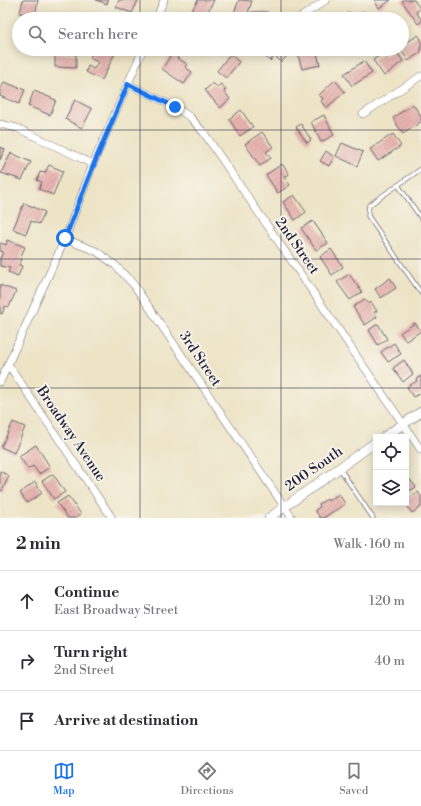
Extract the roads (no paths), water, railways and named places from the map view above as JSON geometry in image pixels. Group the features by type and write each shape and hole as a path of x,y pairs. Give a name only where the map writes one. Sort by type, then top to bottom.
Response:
{"street":[{"path":"159,12 164,0"},
{"path":"308,12 326,0"},
{"path":"0,382 65,238 94,164 140,56"},
{"path":"363,114 421,76"},
{"name":"2nd Street","path":"128,84 175,107 190,117 204,133 404,423 421,450"},
{"path":"0,124 16,128 94,164"},
{"name":"3rd Street","path":"65,238 96,251 115,265 134,285 292,518"},
{"name":"Broadway Avenue","path":"8,364 112,518"},
{"path":"388,434 421,412"},
{"name":"200 South","path":"269,518 373,444"}],"lane":[{"path":"421,169 370,205 368,216 421,293"},
{"path":"398,185 421,218"},
{"path":"340,468 373,518"}]}
